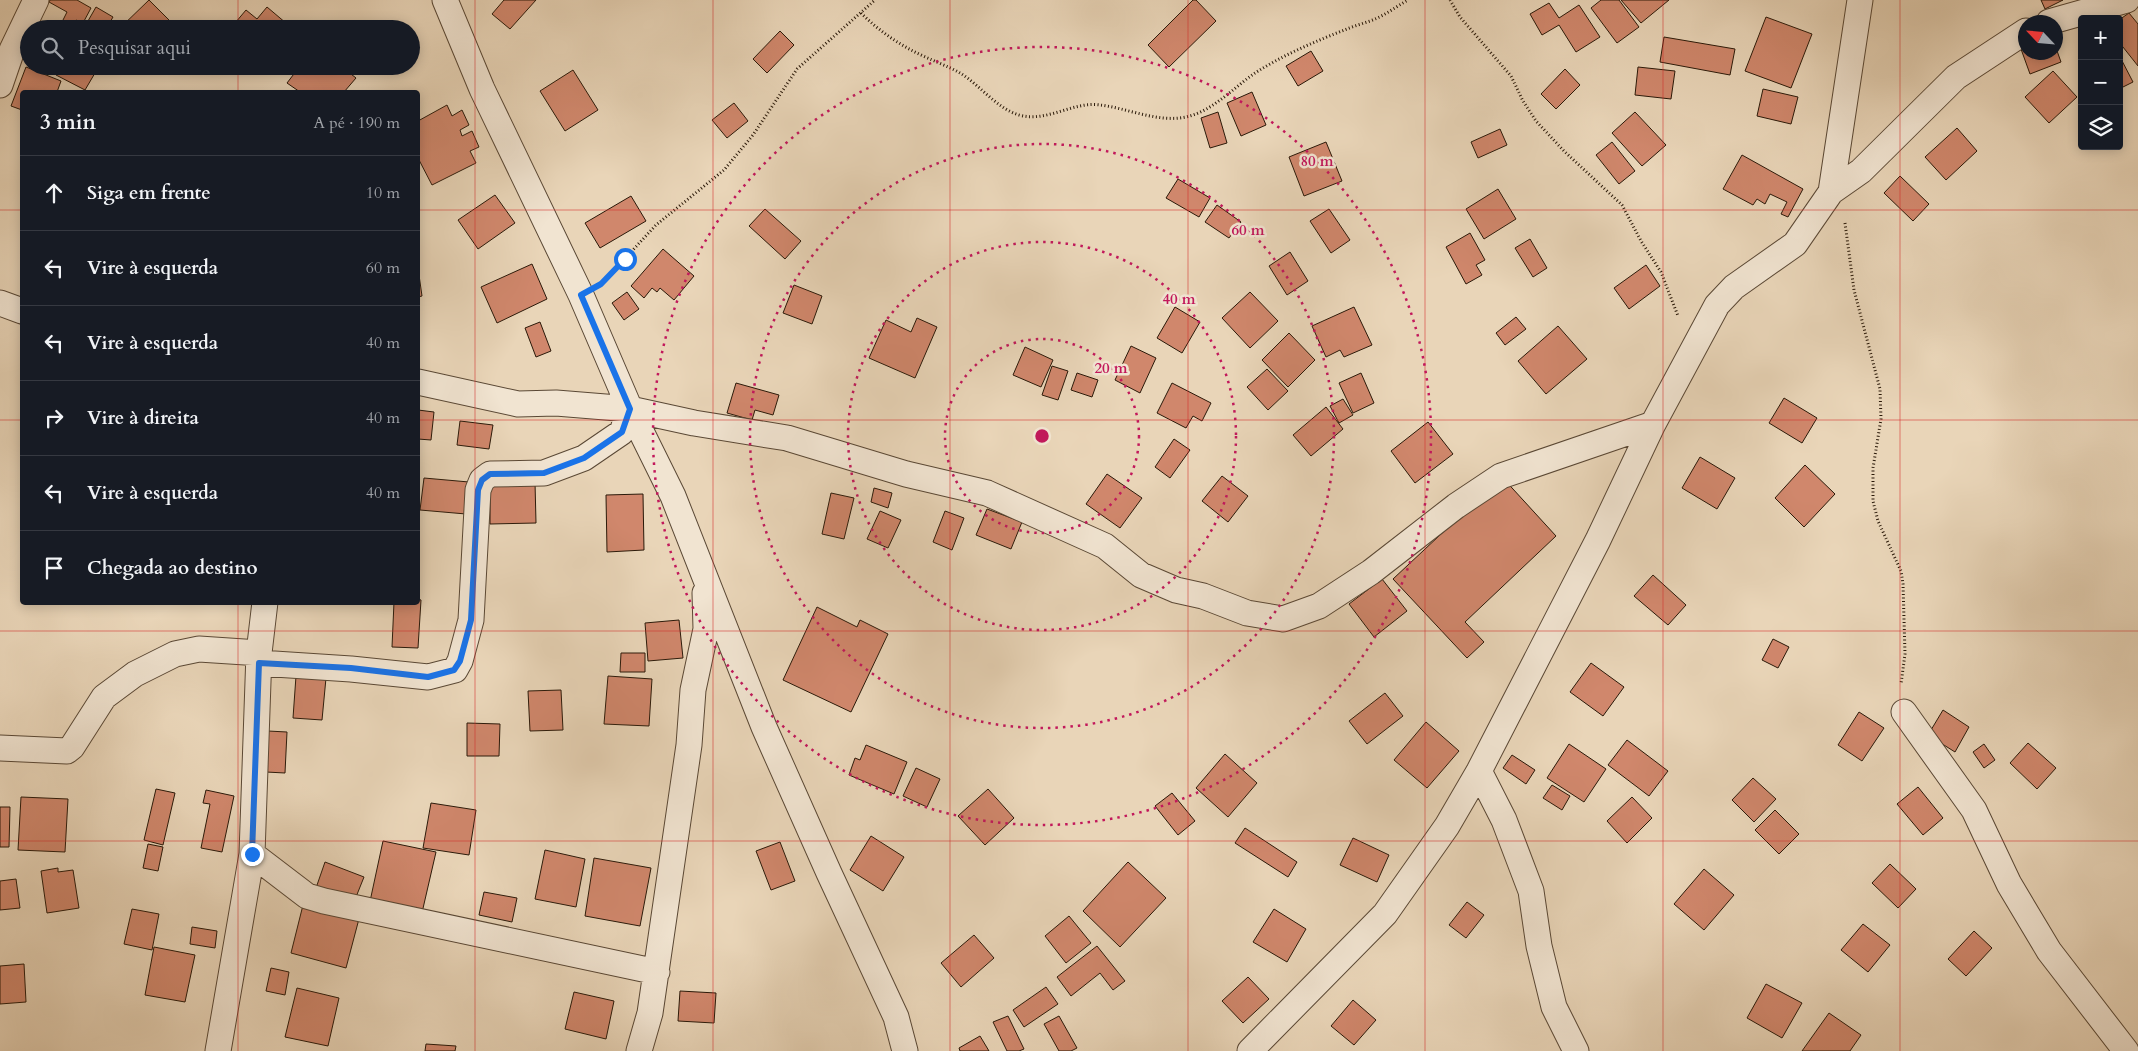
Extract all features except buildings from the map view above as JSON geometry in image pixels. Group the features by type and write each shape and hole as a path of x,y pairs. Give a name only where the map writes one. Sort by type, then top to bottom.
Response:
{"street":[{"path":"26,20 36,0"},
{"path":"445,0 482,89 581,295 630,409 673,496 764,727 896,1017 905,1051"},
{"path":"1831,192 1860,0"},
{"path":"2063,18 2126,0"},
{"path":"0,85 20,33"},
{"path":"1250,1051 1385,914 1447,826 1479,771 1598,540 1653,424 1717,305 1734,288 1795,244 1831,192 1861,171 1956,77 2018,36"},
{"path":"0,303 20,309"},
{"path":"420,382 518,404 556,403 630,409 694,423 787,438 906,474 987,493 1105,546 1140,575 1176,590 1202,596 1247,613 1283,619 1319,606 1371,572 1456,506 1501,476 1653,424"},
{"path":"0,748 67,751 72,747 104,697 135,674 176,654 199,649 259,658 428,677 454,670 460,661 471,620 478,490 482,480 490,474 544,473 584,458 622,432 630,409"},
{"path":"639,1051 650,1013 657,972 689,745 693,690 706,630 704,573"},
{"path":"218,1051 252,854 259,658 265,605"},
{"path":"1904,712 1974,810 2009,884 2049,951 2126,1051"},
{"path":"1479,771 1504,820 1531,891 1539,946 1554,1008 1576,1051"},
{"path":"252,854 307,896 324,901 657,972"}],"path":[{"path":"581,295 601,284 656,225 724,170 753,135 797,69 875,0"},
{"path":"861,14 891,38 918,54 961,74 1004,107 1019,115 1039,116 1061,112 1081,105 1099,105 1157,117 1183,118 1197,114 1228,95 1255,74 1302,48 1348,28 1375,20 1408,0"},
{"path":"1450,0 1460,17 1512,76 1523,101 1536,121 1564,151 1622,204 1641,242 1660,272 1692,354"},
{"path":"1831,192 1844,210 1854,290 1880,389 1881,419 1873,468 1873,501 1878,521 1901,571 1903,584 1905,654 1901,686 1904,712"}],"route":[{"path":"252,854 259,663 351,668 403,676 428,677 454,670 460,661 471,620 478,490 482,480 490,474 544,473 584,458 622,432 630,409 581,295 601,284 625,259"}]}
